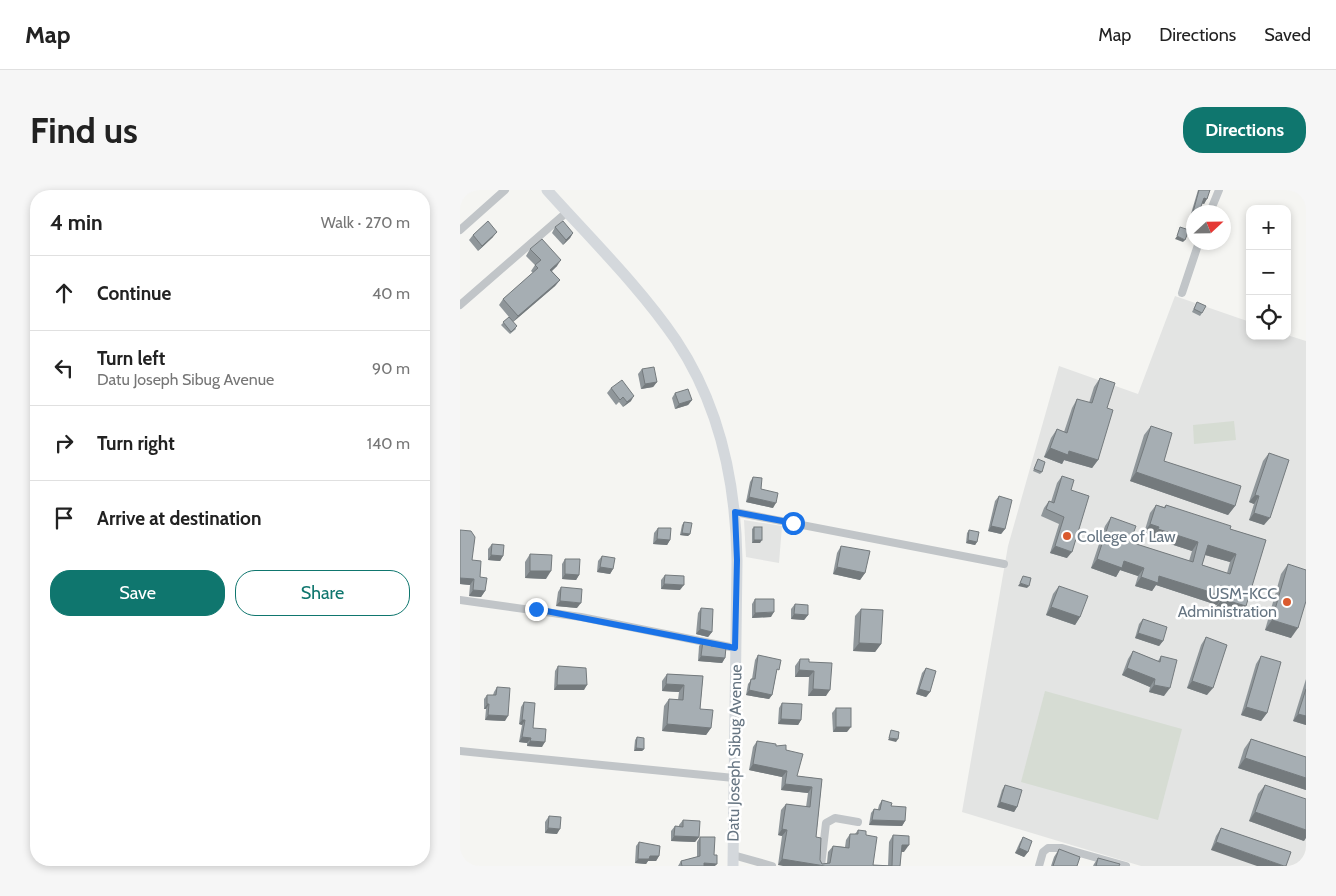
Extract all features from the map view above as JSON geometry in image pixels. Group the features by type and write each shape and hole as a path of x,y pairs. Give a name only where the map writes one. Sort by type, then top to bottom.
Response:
{"main road":[{"name":"Datu Joseph Sibug Avenue","path":"547,190 644,299 676,340 689,362 720,433 726,456 735,512 737,560 733,861"}],"street":[{"path":"460,230 505,190"},
{"path":"1213,205 1219,190"},
{"path":"460,305 567,212"},
{"path":"1182,293 1196,250"},
{"path":"735,512 1004,564"},
{"path":"460,600 572,615 735,648"},
{"path":"460,751 734,778"},
{"path":"821,866 826,823 836,818 858,822"},
{"path":"1039,866 1043,852 1055,847 1126,866"},
{"path":"733,861 772,866"}],"shaded area":[{"path":"1175,296 1246,321 1246,340 1291,340 1291,336 1306,341 1306,866 1141,866 962,812 1008,546 1059,366 1138,394"},
{"path":"1234,421 1236,440 1194,444 1193,425"},
{"path":"744,520 782,526 779,563 746,557"},
{"path":"1045,691 1182,729 1158,820 1021,782"}],"building":[{"path":"1199,190 1210,190 1207,199 1204,198 1202,205 1195,205"},
{"path":"488,221 497,232 482,246 473,235"},
{"path":"563,221 573,233 566,240 555,227"},
{"path":"1180,227 1186,229 1185,240 1177,236"},
{"path":"542,239 561,260 550,270 560,280 518,316 503,299 538,268 535,265 541,260 530,249"},
{"path":"1197,302 1206,306 1202,313 1194,309"},
{"path":"509,317 517,326 511,332 503,322"},
{"path":"654,367 657,382 645,384 642,369"},
{"path":"1100,378 1115,383 1107,408 1113,410 1098,460 1069,451 1068,455 1050,448 1057,429 1067,433 1077,399 1092,403"},
{"path":"622,380 634,396 627,402 623,397 620,400 611,388"},
{"path":"688,389 692,400 679,404 675,393"},
{"path":"1151,426 1172,433 1164,461 1241,486 1235,506 1136,472"},
{"path":"1269,453 1289,460 1270,518 1254,513 1259,496 1255,495"},
{"path":"1038,459 1045,462 1042,472 1034,469"},
{"path":"1062,476 1074,480 1071,490 1089,496 1072,552 1055,546 1064,517 1046,509 1049,501 1054,503"},
{"path":"753,477 762,478 761,489 778,493 776,503 749,497"},
{"path":"999,496 1012,500 1005,529 991,526"},
{"path":"1156,505 1165,508 1166,505 1231,526 1230,529 1266,540 1246,606 1222,599 1223,596 1159,576 1158,583 1141,577 1144,568 1124,561 1122,568 1097,559 1111,517 1136,526 1130,542 1193,562 1198,542 1158,529 1159,527 1150,524","holes":["1208,545 1236,554 1230,574 1202,565"]},
{"path":"684,522 692,523 690,534 682,533"},
{"path":"754,527 762,527 762,540 754,540"},
{"path":"658,528 671,528 670,540 657,539"},
{"path":"460,530 471,531 475,537 472,560 481,561 480,577 487,578 485,591 473,590 474,579 460,578"},
{"path":"969,530 979,532 977,542 968,540"},
{"path":"492,544 504,545 503,556 491,555"},
{"path":"841,546 870,551 865,573 837,567"},
{"path":"530,554 552,555 551,571 530,571"},
{"path":"602,556 615,558 613,569 600,567"},
{"path":"565,559 580,559 579,575 565,574"},
{"path":"1288,564 1306,570 1306,601 1298,628 1272,620"},
{"path":"665,575 684,576 684,585 664,584"},
{"path":"1023,576 1031,578 1029,586 1020,583"},
{"path":"1059,586 1088,596 1080,617 1051,607"},
{"path":"561,587 582,589 581,603 560,601"},
{"path":"755,599 774,599 774,612 755,613"},
{"path":"795,604 808,605 808,615 794,614"},
{"path":"701,608 713,609 712,632 700,629"},
{"path":"861,609 883,610 881,644 859,643"},
{"path":"1143,619 1167,627 1163,641 1138,633"},
{"path":"1206,637 1227,645 1213,688 1192,681"},
{"path":"703,641 711,643 711,646 726,647 725,658 701,656"},
{"path":"1133,651 1160,662 1161,656 1177,660 1170,688 1154,685 1155,679 1127,668"},
{"path":"758,655 781,660 779,670 777,669 772,695 749,690 751,679 755,679"},
{"path":"1261,656 1281,662 1267,713 1246,707"},
{"path":"800,659 809,659 809,662 832,663 830,690 813,689 814,671 799,670"},
{"path":"558,666 586,668 587,685 557,685"},
{"path":"926,668 936,671 930,692 919,689"},
{"path":"667,674 703,676 700,709 713,710 711,728 667,724 669,699 683,700 684,685 666,684"},
{"path":"497,687 510,688 508,716 488,715 489,704 487,704 487,695 496,695"},
{"path":"1306,689 1306,716 1298,714"},
{"path":"524,702 535,703 533,728 546,729 545,742 530,741 531,738 522,737 525,720 522,720"},
{"path":"782,703 802,704 801,720 781,719"},
{"path":"836,708 851,708 851,727 836,727"},
{"path":"891,730 899,732 898,739 889,738"},
{"path":"637,737 644,738 644,749 636,748"},
{"path":"1251,739 1306,757 1306,778 1245,758"},
{"path":"757,741 776,744 776,746 786,745 786,750 803,754 797,776 822,779 816,837 821,838 820,860 822,864 830,863 833,846 849,848 850,834 858,834 858,830 866,831 866,835 877,837 873,865 892,866 825,866 782,859 787,830 782,829 786,804 810,807 812,787 785,784 787,771 753,764"},
{"path":"1005,785 1022,790 1017,807 1000,802"},
{"path":"1265,785 1306,799 1306,830 1255,812"},
{"path":"882,800 892,803 891,806 906,807 905,821 872,820 874,809 880,810"},
{"path":"549,816 561,817 560,829 548,828"},
{"path":"683,820 700,821 699,837 674,836 675,826 683,827"},
{"path":"1221,828 1291,852 1286,866 1216,842"},
{"path":"893,835 909,836 909,845 902,845 900,866 892,866"},
{"path":"700,837 715,837 714,855 717,855 717,864 704,863 704,866 682,866 681,861 700,856"},
{"path":"1023,837 1032,841 1028,852 1019,848"},
{"path":"639,842 660,846 659,856 650,856 649,859 638,859"},
{"path":"1059,849 1080,857 1077,866 1053,866"},
{"path":"1098,858 1120,864 1119,866 1096,866"}],"place":[{"name":"College of Law","path":"1067,536"},
{"name":"USM-KCC Administration","path":"1287,602"}],"route":[{"path":"536,609 652,630 735,648 737,560 735,512 793,523"}]}
